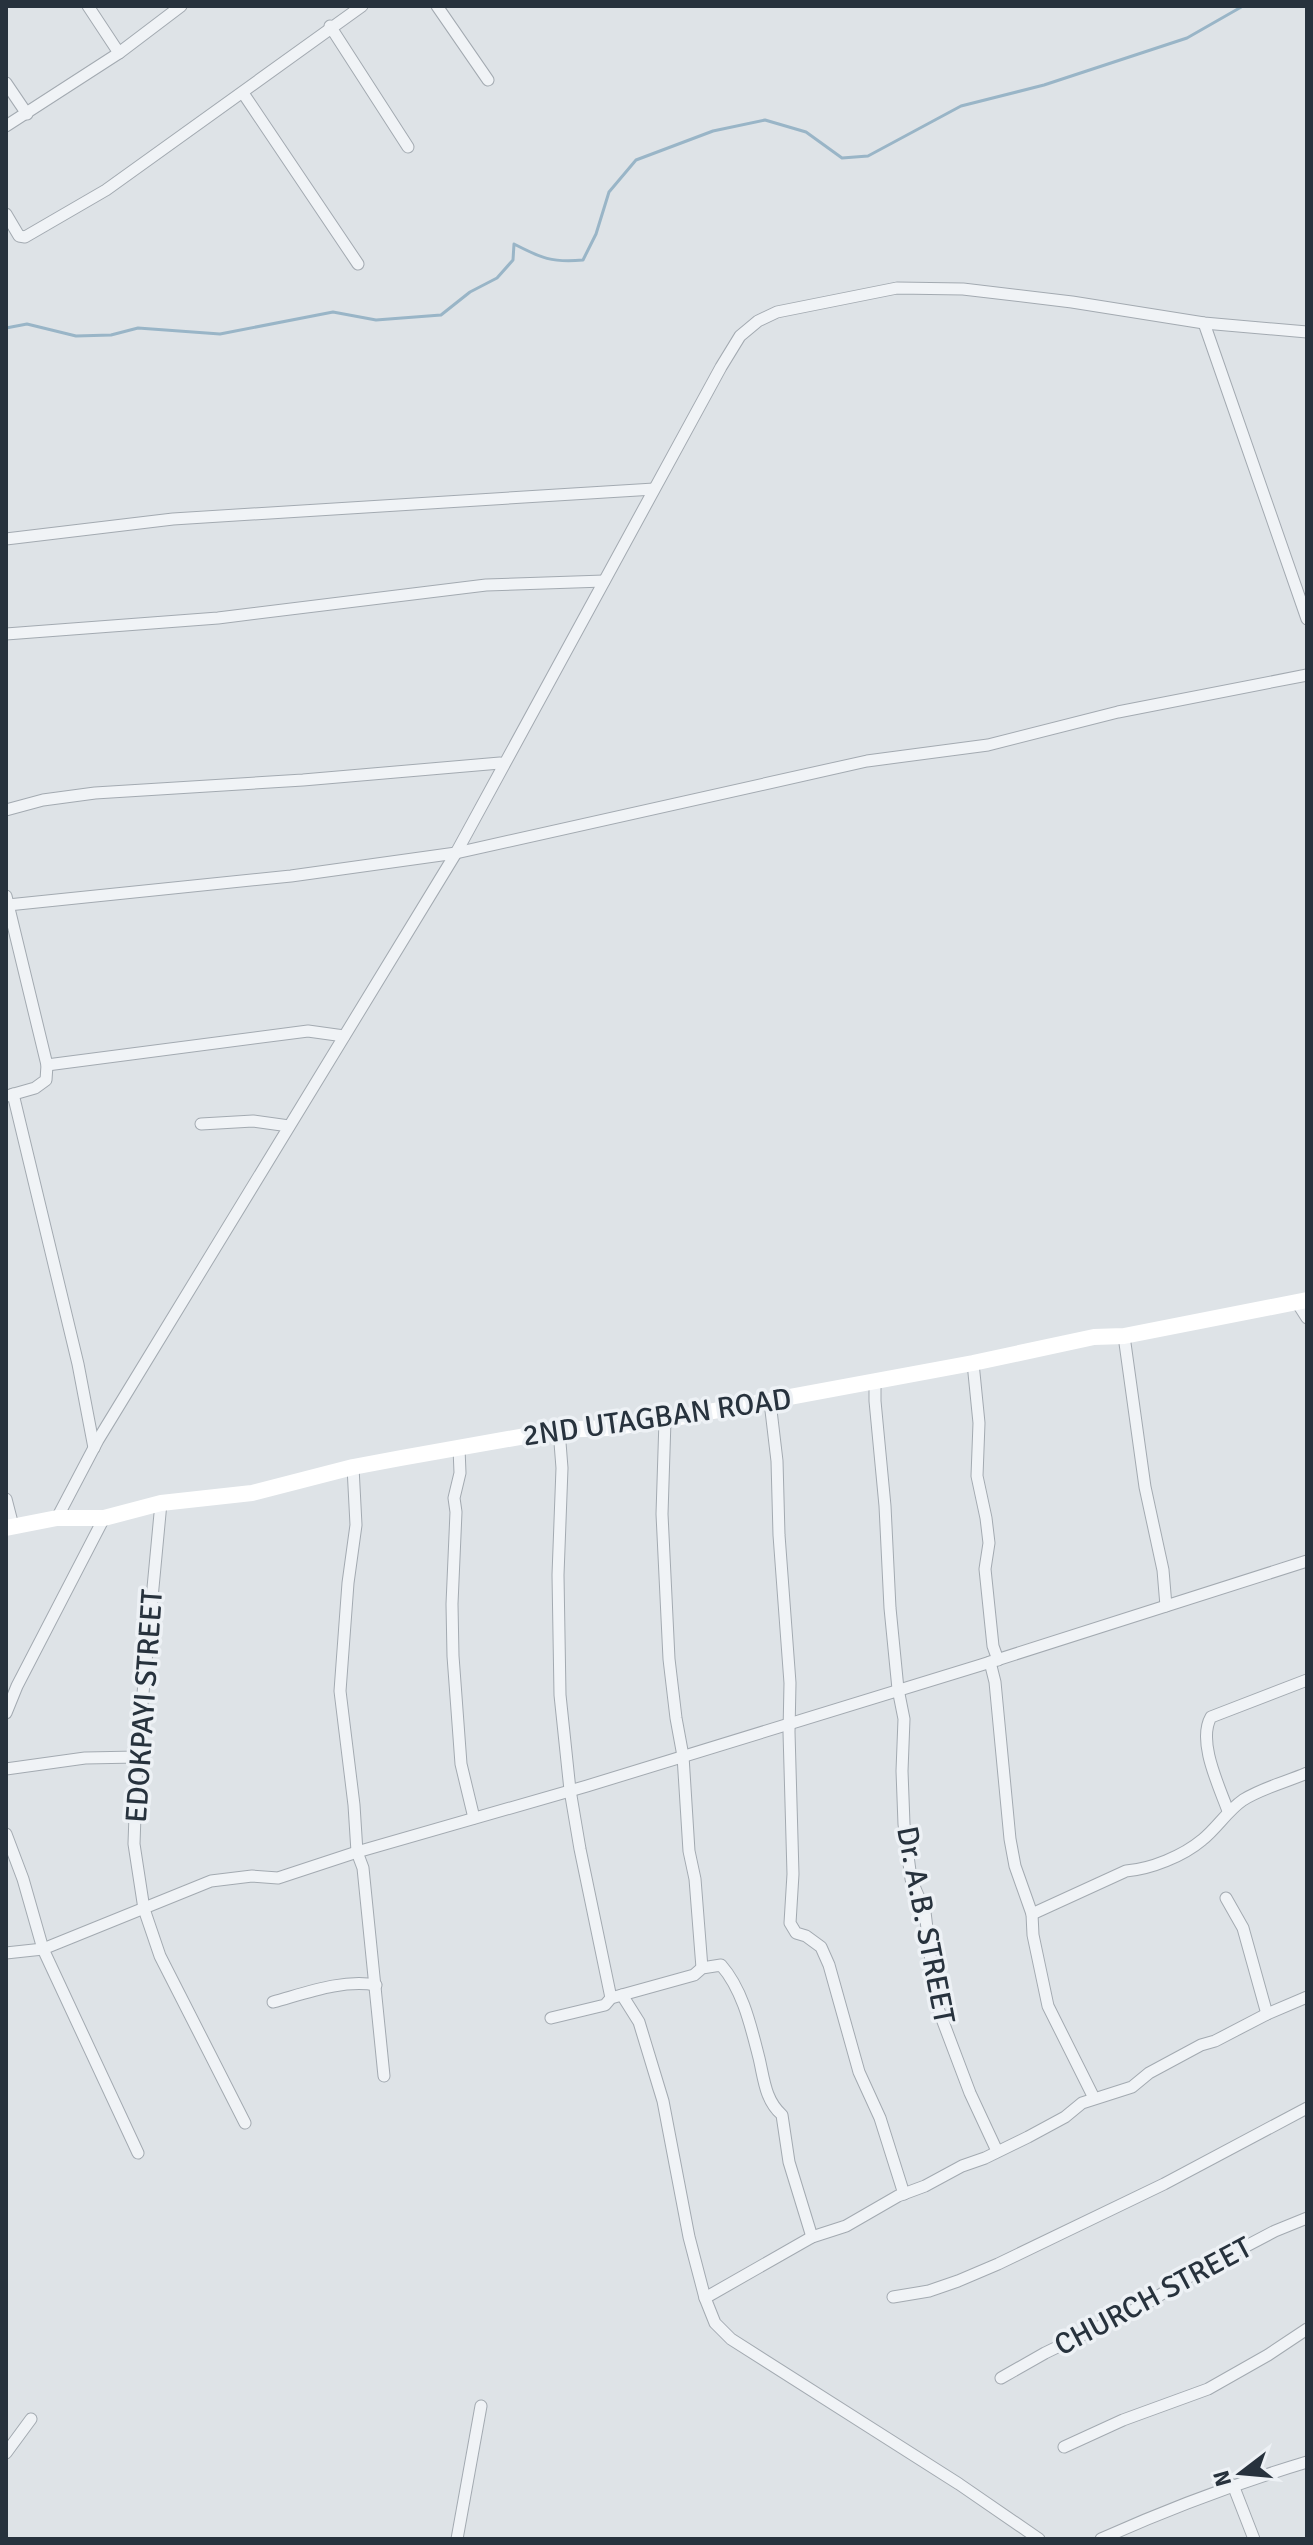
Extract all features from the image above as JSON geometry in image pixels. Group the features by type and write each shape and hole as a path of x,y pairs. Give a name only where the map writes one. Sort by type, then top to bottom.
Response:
{"street":[{"path":"88,6 119,53"},
{"path":"6,126 119,53 181,6"},
{"path":"6,214 19,236 25,237 106,190 243,93 330,26 362,6"},
{"path":"437,6 488,80"},
{"path":"330,26 408,147"},
{"path":"6,83 27,114"},
{"path":"243,93 358,264"},
{"path":"57,1518 94,1448 456,853 740,336 758,321 777,312 897,288 963,289 1204,323 1307,332"},
{"path":"1204,323 1307,619"},
{"path":"6,539 173,519 654,489"},
{"path":"6,634 218,618 486,585 604,581"},
{"path":"94,1448 78,1364 10,1095 35,1088 46,1080 47,1065 7,900 291,876 456,853 854,764 988,745 1118,712 1307,675"},
{"path":"6,810 43,800 95,793 303,780 500,763"},
{"path":"47,1065 308,1031 344,1036"},
{"path":"201,1124 253,1121 289,1126"},
{"name":"2ND UTAGBAN ROAD","path":"9,1527 57,1518 104,1518 161,1503 252,1493 353,1467 559,1430 608,1428 665,1420 973,1363 1094,1337 1124,1336 1304,1307"},
{"path":"1124,1336 1145,1487 1163,1570 1166,1606"},
{"path":"973,1363 979,1411 977,1476 989,1543 985,1569 1010,1839 1015,1866 1032,1914 1033,1935 1048,2006 1094,2098"},
{"name":"Dr. A.B. STREET","path":"875,1381 898,1689 904,1719 902,1771 911,1879 925,1912 936,2003 970,2093 997,2151"},
{"path":"770,1402 777,1461 790,1723 793,1874 790,1923 796,1933 821,1947 845,2017 859,2072 880,2118 904,2194"},
{"path":"665,1420 662,1514 669,1659 683,1756 689,1851 695,1879 702,1968"},
{"path":"559,1430 562,1468 558,1648 570,1790 616,1996 639,2022 663,2101 689,2237 715,2323 731,2339 946,2475 1039,2539"},
{"path":"459,1448 460,1473 454,1498 453,1656 461,1764 474,1818"},
{"path":"353,1467 356,1525 340,1691 357,1852 363,1868 384,2076"},
{"path":"6,1499 9,1527"},
{"name":"EDOKPAYI STREET","path":"161,1503 137,1757 134,1844 144,1909 160,1956 245,2123"},
{"path":"6,1713 104,1518"},
{"path":"6,1953 43,1949 211,1881 252,1876 278,1878 994,1661 1307,1561"},
{"path":"1228,1811 1211,1762 1206,1726 1211,1717 1307,1680"},
{"path":"6,1769 85,1758 137,1757"},
{"path":"1032,1914 1126,1871 1138,1870 1171,1857 1201,1841 1228,1811 1254,1794 1307,1773"},
{"path":"6,1834 23,1879 43,1949 138,2153"},
{"path":"1226,1898 1243,1928 1267,2014"},
{"path":"551,2018 605,2005 616,1996 694,1975 702,1968 721,1965 737,1987 771,2105 782,2115 789,2162 812,2237"},
{"path":"273,2002 322,1988 361,1982 376,1985"},
{"path":"705,2298 812,2237 846,2226 904,2194 1065,2117 1082,2103 1132,2087 1149,2073 1201,2045 1307,1997"},
{"path":"893,2297 929,2291 958,2281 1129,2202 1307,2108"},
{"name":"CHURCH STREET","path":"1001,2378 1151,2301 1195,2273 1275,2231 1307,2218"},
{"path":"1064,2447 1123,2420 1208,2389 1307,2329"},
{"path":"457,2539 481,2406"},
{"path":"6,2453 31,2419"},
{"path":"1101,2539 1233,2485 1307,2462"},
{"path":"1233,2485 1254,2539"}],"waterway":[{"path":"6,328 27,324 76,336 111,335 138,328 220,334 333,312 376,320 441,315 470,292 497,278 513,260 514,244 547,258 583,260 596,234 609,192 636,160 713,131 765,120 806,132 842,158 868,156 961,106 1044,85 1187,38 1243,6"}]}
